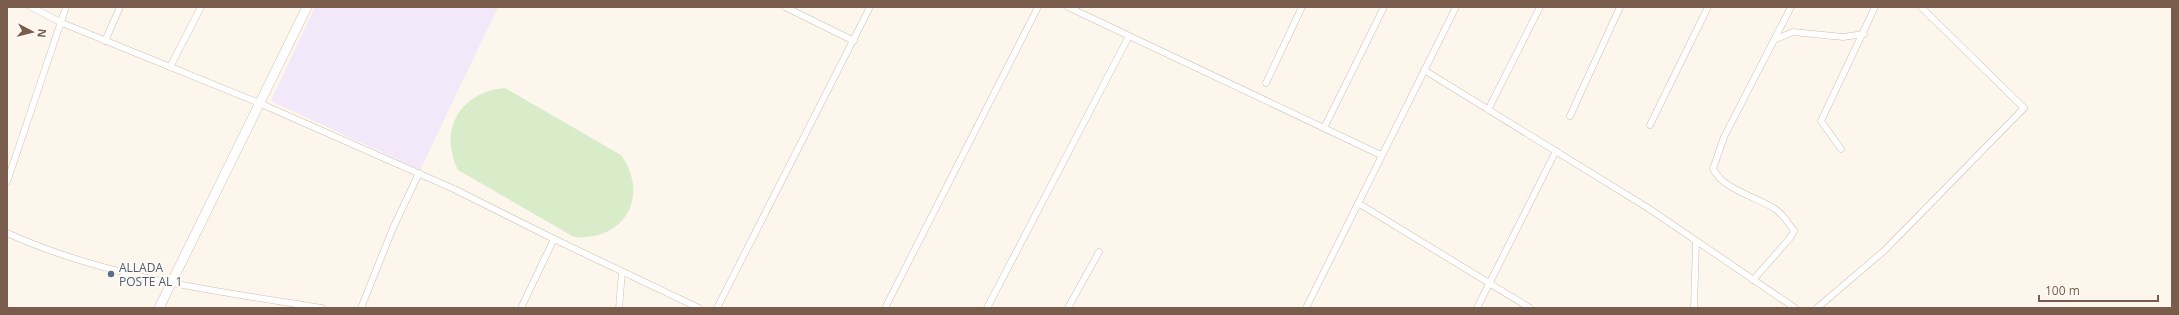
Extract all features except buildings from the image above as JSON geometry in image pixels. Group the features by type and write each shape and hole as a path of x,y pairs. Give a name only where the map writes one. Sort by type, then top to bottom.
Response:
{"main road":[{"path":"159,308 307,7"}],"street":[{"path":"31,7 62,23 259,103 419,173 554,240 700,308"},
{"path":"7,182 37,88 62,23 66,7"},
{"path":"105,41 120,7"},
{"path":"170,67 201,7"},
{"path":"785,7 854,41"},
{"path":"718,308 870,7"},
{"path":"885,308 1038,7"},
{"path":"1068,7 1381,155"},
{"path":"1266,83 1302,7"},
{"path":"1324,128 1384,7"},
{"path":"1306,308 1456,7"},
{"path":"1488,110 1540,7"},
{"path":"1570,116 1620,7"},
{"path":"1650,125 1708,7"},
{"path":"1753,280 1790,238 1794,231 1776,210 1744,195 1717,175 1713,169 1724,138 1791,7"},
{"path":"1841,149 1821,121 1864,34 1875,7"},
{"path":"1817,308 1885,250 2024,108 1921,7"},
{"path":"1774,40 1793,32 1843,37 1864,34"},
{"path":"987,308 1129,36"},
{"path":"1424,70 1648,208 1794,308"},
{"path":"1477,308 1556,151"},
{"path":"361,308 390,235 419,173"},
{"path":"1358,203 1530,308"},
{"path":"7,233 30,244 89,264 171,283 322,308"},
{"path":"521,308 554,240"},
{"path":"1694,308 1696,241"},
{"path":"1068,308 1099,252"},
{"path":"619,308 622,272"}],"shaded area":[{"path":"315,7 498,7 420,170 271,101"}],"green space":[{"path":"505,88 621,155 629,170 633,186 632,200 628,213 619,224 607,232 592,236 574,237 458,170 452,155 451,141 452,128 457,116 465,105 476,97 489,91"}],"place":[{"name":"ALLADA POSTE AL 1","path":"111,274"}]}
